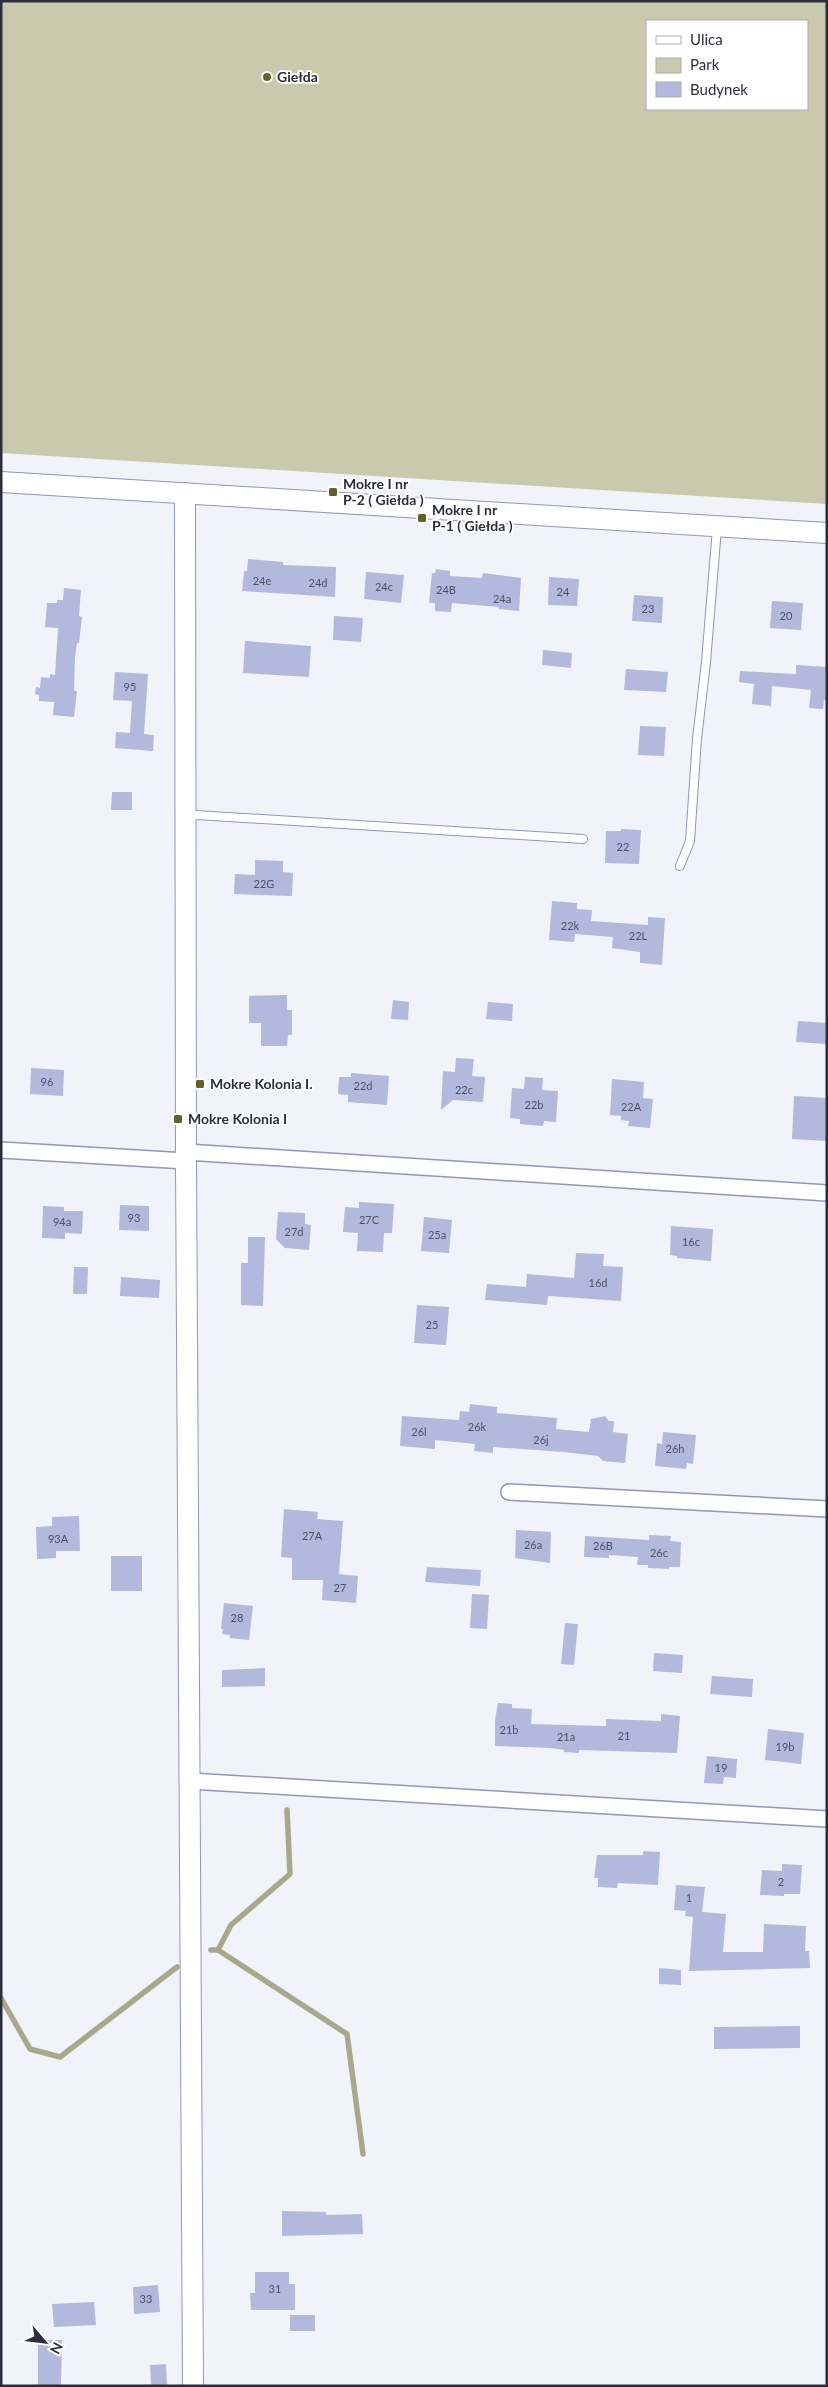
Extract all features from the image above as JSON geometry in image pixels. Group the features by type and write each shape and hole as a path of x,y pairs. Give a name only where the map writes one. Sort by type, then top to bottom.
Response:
{"street":[{"path":"1,482 827,533"},
{"path":"184,492 193,2386"},
{"path":"1,1150 186,1156 827,1193"},
{"path":"508,1492 827,1509"},
{"path":"190,1781 827,1819"}],"lane":[{"path":"680,866 690,841 697,739 706,662 717,526"},
{"path":"185,817 196,815 583,839"}],"green space":[{"path":"1,1 827,1 827,504 1,453"}],"building":[{"path":"248,559 283,562 283,565 336,567 335,597 242,591 244,571 247,571"},
{"path":"436,569 450,571 450,576 482,578 483,573 521,578 519,611 499,609 499,607 452,603 451,612 435,611 435,603 429,603 432,573 435,573"},
{"path":"366,572 404,575 401,603 364,599"},
{"path":"549,577 579,579 577,606 548,605"},
{"path":"64,588 81,590 79,616 82,617 75,658 74,691 77,691 74,717 53,715 54,702 39,701 39,695 35,694 36,687 40,688 41,677 50,678 50,674 55,675 58,628 45,627 47,603 57,603 57,600 63,600"},
{"path":"634,595 663,597 662,623 632,621"},
{"path":"772,601 803,603 801,630 770,628"},
{"path":"334,616 363,618 361,642 333,640"},
{"path":"245,641 311,646 309,677 243,673"},
{"path":"543,650 572,653 571,668 542,665"},
{"path":"796,665 827,667 827,700 824,700 823,709 809,708 811,690 772,686 771,706 752,704 754,684 739,682 740,671 796,674"},
{"path":"626,669 668,672 666,692 624,690"},
{"path":"115,672 148,674 144,734 154,735 153,751 115,748 116,732 130,733 132,701 113,700"},
{"path":"640,726 666,727 664,756 638,755"},
{"path":"112,792 132,792 132,810 111,810"},
{"path":"621,829 641,830 639,864 605,863 606,831 621,831"},
{"path":"255,860 283,861 283,872 293,873 292,896 234,894 235,874 255,875"},
{"path":"552,901 577,903 577,909 592,910 591,921 648,925 648,917 665,918 662,965 640,963 640,952 612,948 613,937 575,934 574,942 549,940"},
{"path":"287,995 287,1010 292,1010 292,1035 288,1035 287,1046 261,1046 261,1023 249,1023 249,996"},
{"path":"393,1000 409,1002 408,1020 391,1019"},
{"path":"488,1002 513,1004 512,1021 486,1019"},
{"path":"798,1021 827,1023 827,1044 796,1042"},
{"path":"456,1058 474,1059 472,1076 485,1077 483,1102 453,1100 441,1110 443,1071 455,1072"},
{"path":"31,1068 64,1070 63,1096 30,1094"},
{"path":"351,1073 389,1076 387,1105 348,1102 348,1095 338,1094 339,1077 351,1077"},
{"path":"525,1077 543,1078 542,1090 558,1091 556,1122 544,1121 543,1126 520,1124 520,1119 510,1118 512,1088 524,1089"},
{"path":"612,1079 644,1082 643,1098 653,1099 650,1128 628,1126 629,1121 621,1120 621,1116 610,1115"},
{"path":"794,1096 827,1098 827,1141 792,1139"},
{"path":"359,1202 394,1204 392,1233 384,1233 383,1252 357,1251 358,1233 343,1232 345,1207 359,1208"},
{"path":"120,1205 149,1206 149,1231 119,1230"},
{"path":"43,1206 64,1207 64,1211 83,1211 82,1234 65,1233 65,1239 42,1238"},
{"path":"278,1212 305,1213 305,1224 311,1225 309,1250 285,1248 276,1239"},
{"path":"424,1217 452,1220 449,1253 421,1251"},
{"path":"671,1226 713,1229 711,1261 677,1258 677,1256 670,1255"},
{"path":"248,1237 265,1237 263,1306 241,1305 241,1263 248,1263"},
{"path":"576,1253 604,1254 603,1266 623,1267 621,1301 548,1296 547,1305 485,1300 487,1284 526,1287 527,1274 574,1278"},
{"path":"74,1267 88,1267 87,1294 73,1294"},
{"path":"121,1277 160,1280 159,1298 120,1296"},
{"path":"417,1305 449,1307 446,1345 414,1343"},
{"path":"470,1404 497,1407 497,1413 557,1418 556,1429 589,1432 591,1419 605,1416 609,1421 614,1421 613,1432 628,1434 625,1463 603,1461 598,1456 564,1452 493,1447 493,1453 474,1451 475,1444 435,1440 435,1449 400,1446 402,1416 459,1420 460,1411 469,1412"},
{"path":"663,1432 696,1435 693,1464 687,1463 686,1469 655,1466 657,1443 662,1444"},
{"path":"284,1509 318,1512 317,1519 343,1521 339,1574 358,1576 356,1603 322,1600 323,1580 292,1580 292,1558 281,1557"},
{"path":"79,1516 80,1551 56,1551 56,1558 37,1559 36,1527 52,1526 52,1517"},
{"path":"516,1530 551,1532 550,1563 515,1558"},
{"path":"649,1535 671,1536 670,1541 681,1542 680,1567 669,1567 669,1569 648,1568 648,1565 637,1565 638,1557 609,1555 609,1558 584,1557 585,1536 649,1540"},
{"path":"111,1556 142,1556 142,1591 111,1591"},
{"path":"427,1567 481,1570 480,1586 425,1582"},
{"path":"472,1594 489,1595 487,1629 470,1628"},
{"path":"224,1603 253,1606 249,1640 230,1638 230,1635 222,1634"},
{"path":"565,1623 578,1624 574,1665 561,1664"},
{"path":"654,1653 683,1655 682,1673 653,1671"},
{"path":"265,1668 265,1686 222,1687 222,1670"},
{"path":"712,1676 753,1679 752,1697 710,1694"},
{"path":"498,1703 512,1704 512,1708 532,1709 531,1724 606,1726 606,1719 661,1721 661,1714 680,1716 677,1753 579,1750 579,1753 564,1752 564,1750 551,1748 495,1746 495,1720"},
{"path":"768,1729 804,1733 801,1764 765,1760"},
{"path":"707,1756 737,1759 736,1778 724,1777 723,1784 704,1783"},
{"path":"643,1851 660,1852 658,1885 618,1883 617,1888 598,1887 598,1878 594,1878 597,1855 643,1855"},
{"path":"782,1864 802,1865 800,1894 784,1894 784,1896 760,1895 762,1870 782,1871"},
{"path":"676,1885 705,1887 702,1912 726,1914 723,1952 763,1952 764,1924 806,1926 805,1951 809,1951 810,1968 689,1971 693,1917 685,1916 686,1911 674,1910"},
{"path":"659,1968 681,1970 681,1985 659,1984"},
{"path":"800,2026 800,2048 714,2049 714,2027"},
{"path":"282,2211 326,2212 326,2215 362,2214 363,2234 282,2236"},
{"path":"255,2272 289,2272 289,2284 295,2284 295,2310 251,2310 250,2293 255,2293"},
{"path":"158,2285 160,2312 134,2314 133,2287"},
{"path":"94,2302 96,2325 54,2327 52,2304"},
{"path":"290,2315 315,2315 315,2331 290,2331"},
{"path":"38,2340 62,2340 61,2386 38,2386"},
{"path":"166,2364 167,2386 151,2386 150,2365"}],"waterway":[{"path":"211,1950 218,1950 231,1925 290,1874 287,1810"},
{"path":"218,1950 347,2034 363,2154"},
{"path":"1,1998 30,2049 60,2057 177,1967"}],"place":[{"name":"Giełda","path":"267,77"},
{"name":"Mokre I nr P-2 ( Giełda )","path":"333,492"},
{"name":"Mokre I nr P-1 ( Giełda )","path":"422,518"},
{"name":"Mokre Kolonia I.","path":"200,1084"},
{"name":"Mokre Kolonia I","path":"178,1119"}]}
